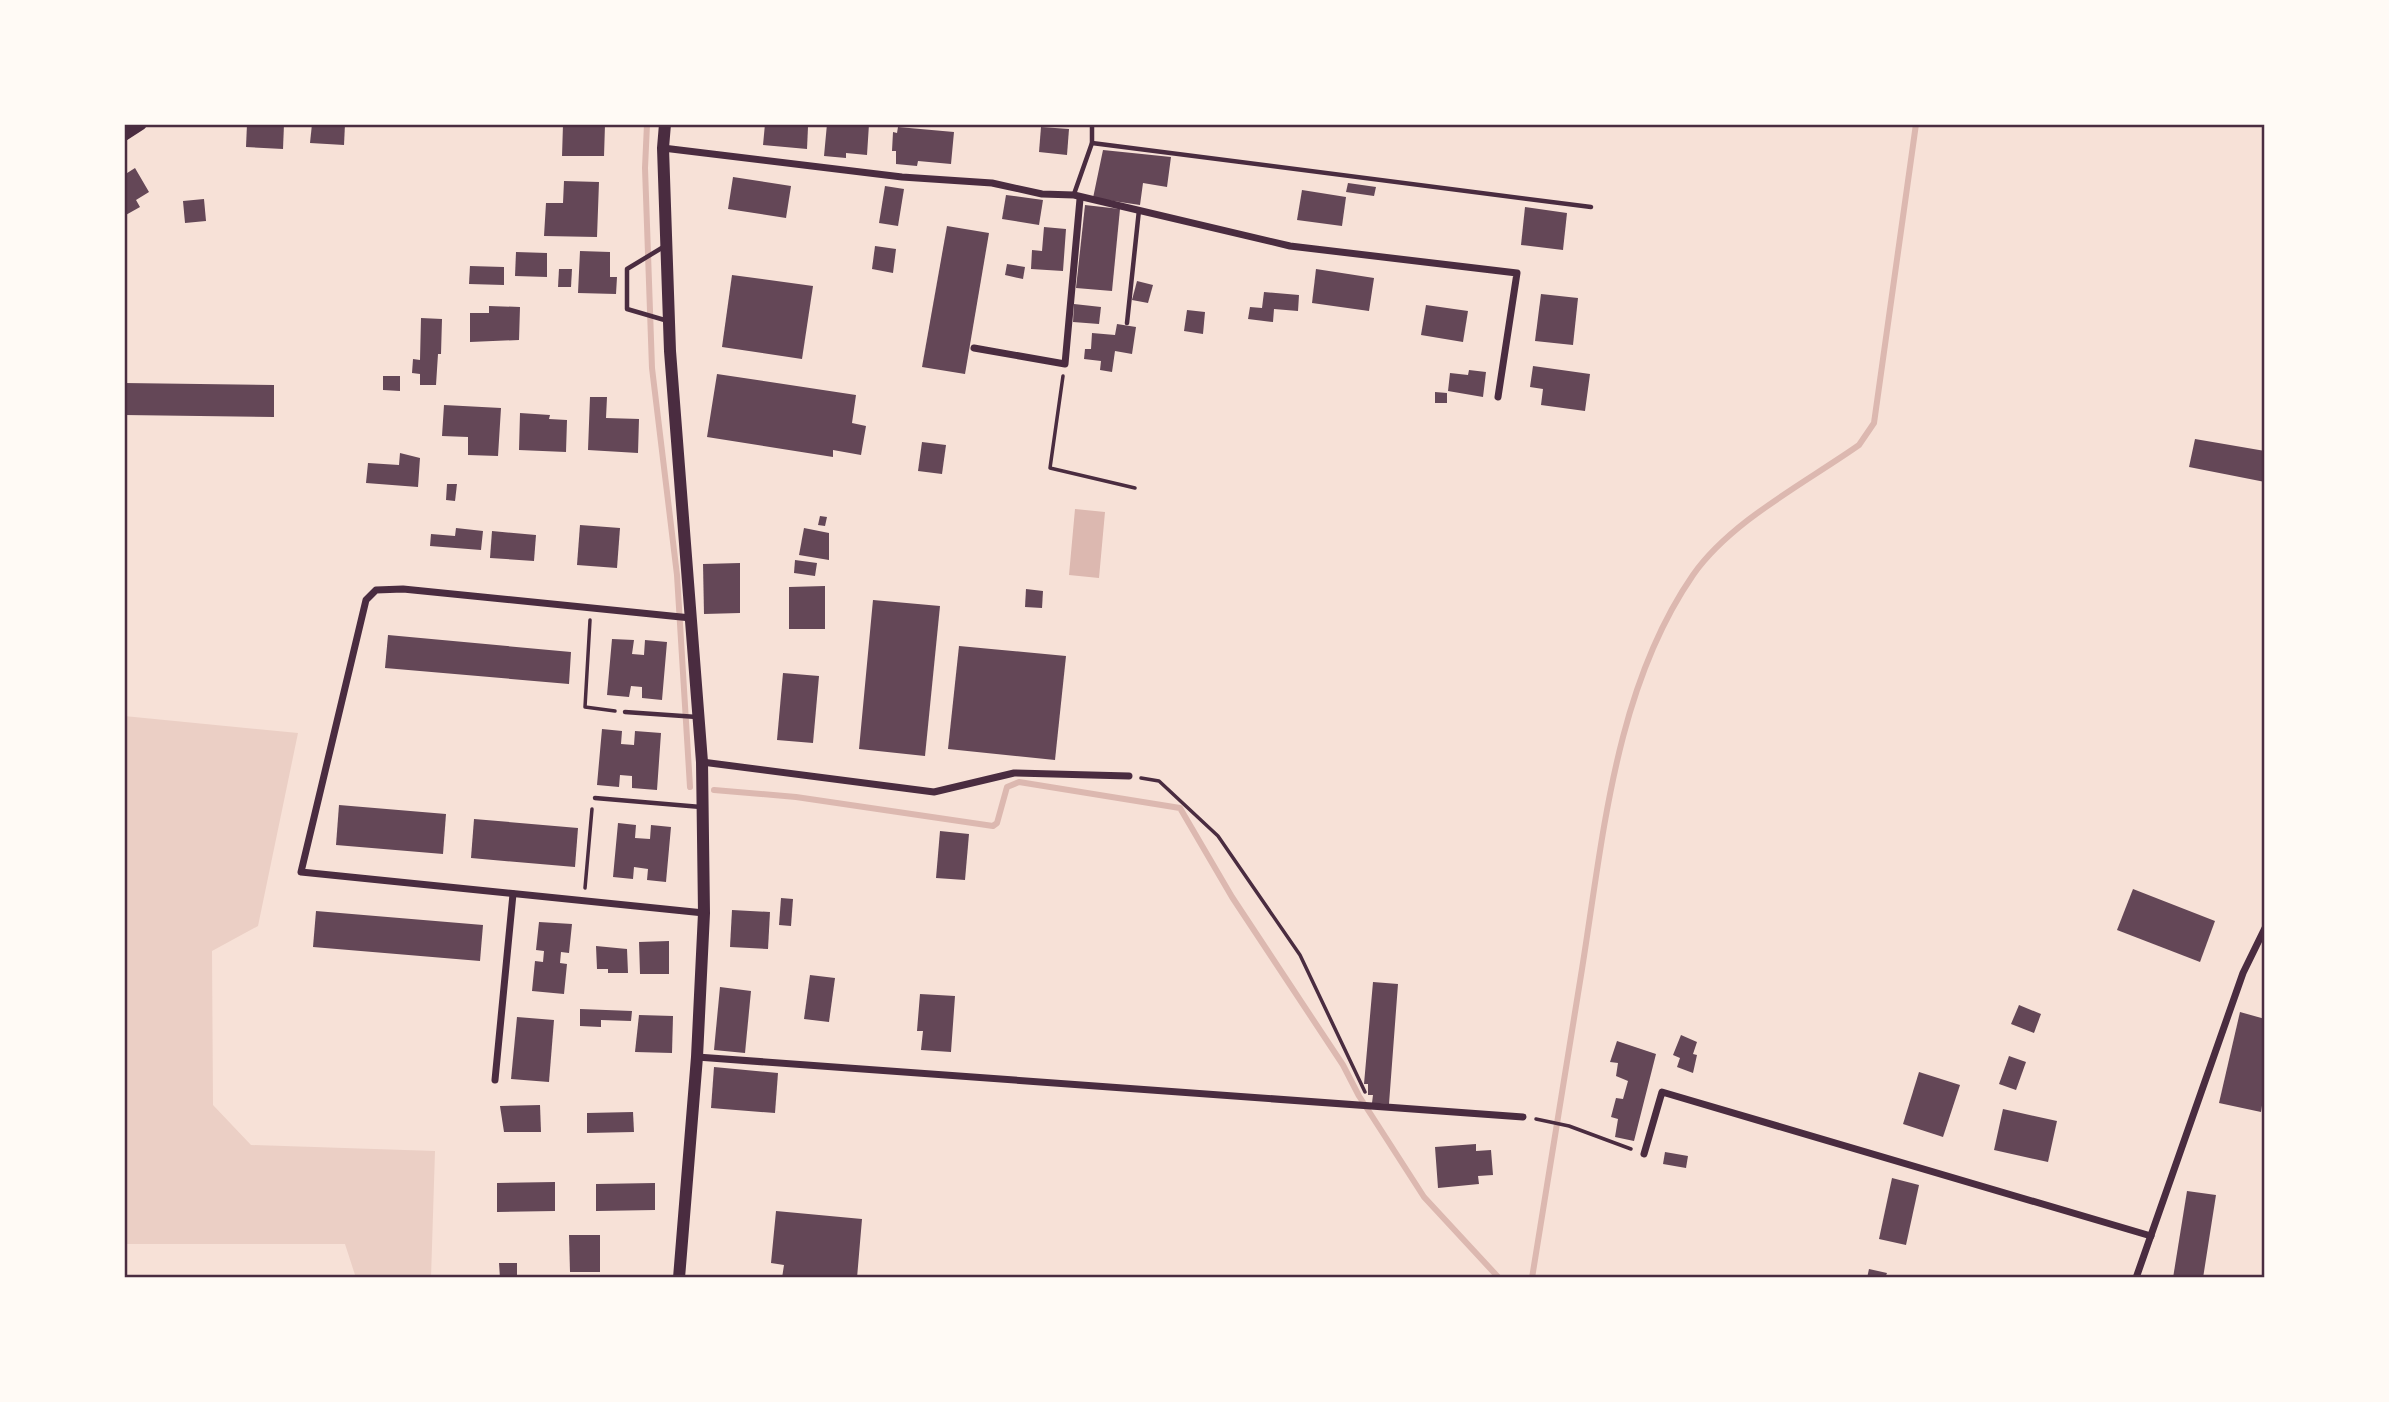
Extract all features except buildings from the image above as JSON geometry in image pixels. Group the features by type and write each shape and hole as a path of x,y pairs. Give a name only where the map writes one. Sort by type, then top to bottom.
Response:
{"street":[{"path":"124,135 141,124"},
{"path":"665,124 663,148 669,321 691,618 693,717 702,762 704,913 697,1057 679,1278"},
{"path":"663,148 902,177 992,183 1139,210 1290,246 1517,273 1498,397"},
{"path":"974,348 1065,364 1077,197"},
{"path":"691,618 403,589 376,590 366,600 301,872 704,913"},
{"path":"702,762 934,792 1014,773 1129,776"},
{"path":"495,1080 513,894"},
{"path":"2136,1278 2243,973 2265,928"},
{"path":"697,1057 1523,1117"},
{"path":"1644,1154 1662,1092 2151,1236"}],"lane":[{"path":"1077,197 1093,143 1092,124"},
{"path":"1093,143 1591,207"},
{"path":"1127,323 1139,210"},
{"path":"666,246 627,269 627,309 669,321"},
{"path":"625,712 693,717"},
{"path":"595,798 702,807"}],"path":[{"path":"1065,364 1050,468 1135,488"},
{"path":"591,608 585,707 625,712"},
{"path":"1129,776 1159,781 1218,836 1300,955 1371,1105"},
{"path":"584,901 592,802 595,798"},
{"path":"1545,1120 1569,1126 1644,1154"}],"shaded area":[{"path":"1075,509 1105,512 1099,578 1069,575"},
{"path":"124,716 298,733 258,926 212,951 213,1105 251,1145 435,1151 431,1278 356,1278 345,1244 124,1244"}],"waterway":[{"path":"647,124 645,168 652,368 677,575 690,787"},
{"path":"1532,1278 1606,817 1629,715 1646,666 1667,619 1693,575 1709,555 1748,520 1859,445 1874,423 1916,124"},
{"path":"714,790 796,797 993,826 997,823 1007,787 1019,782 1180,808 1232,897 1343,1065 1359,1096 1424,1197 1499,1278"}]}
